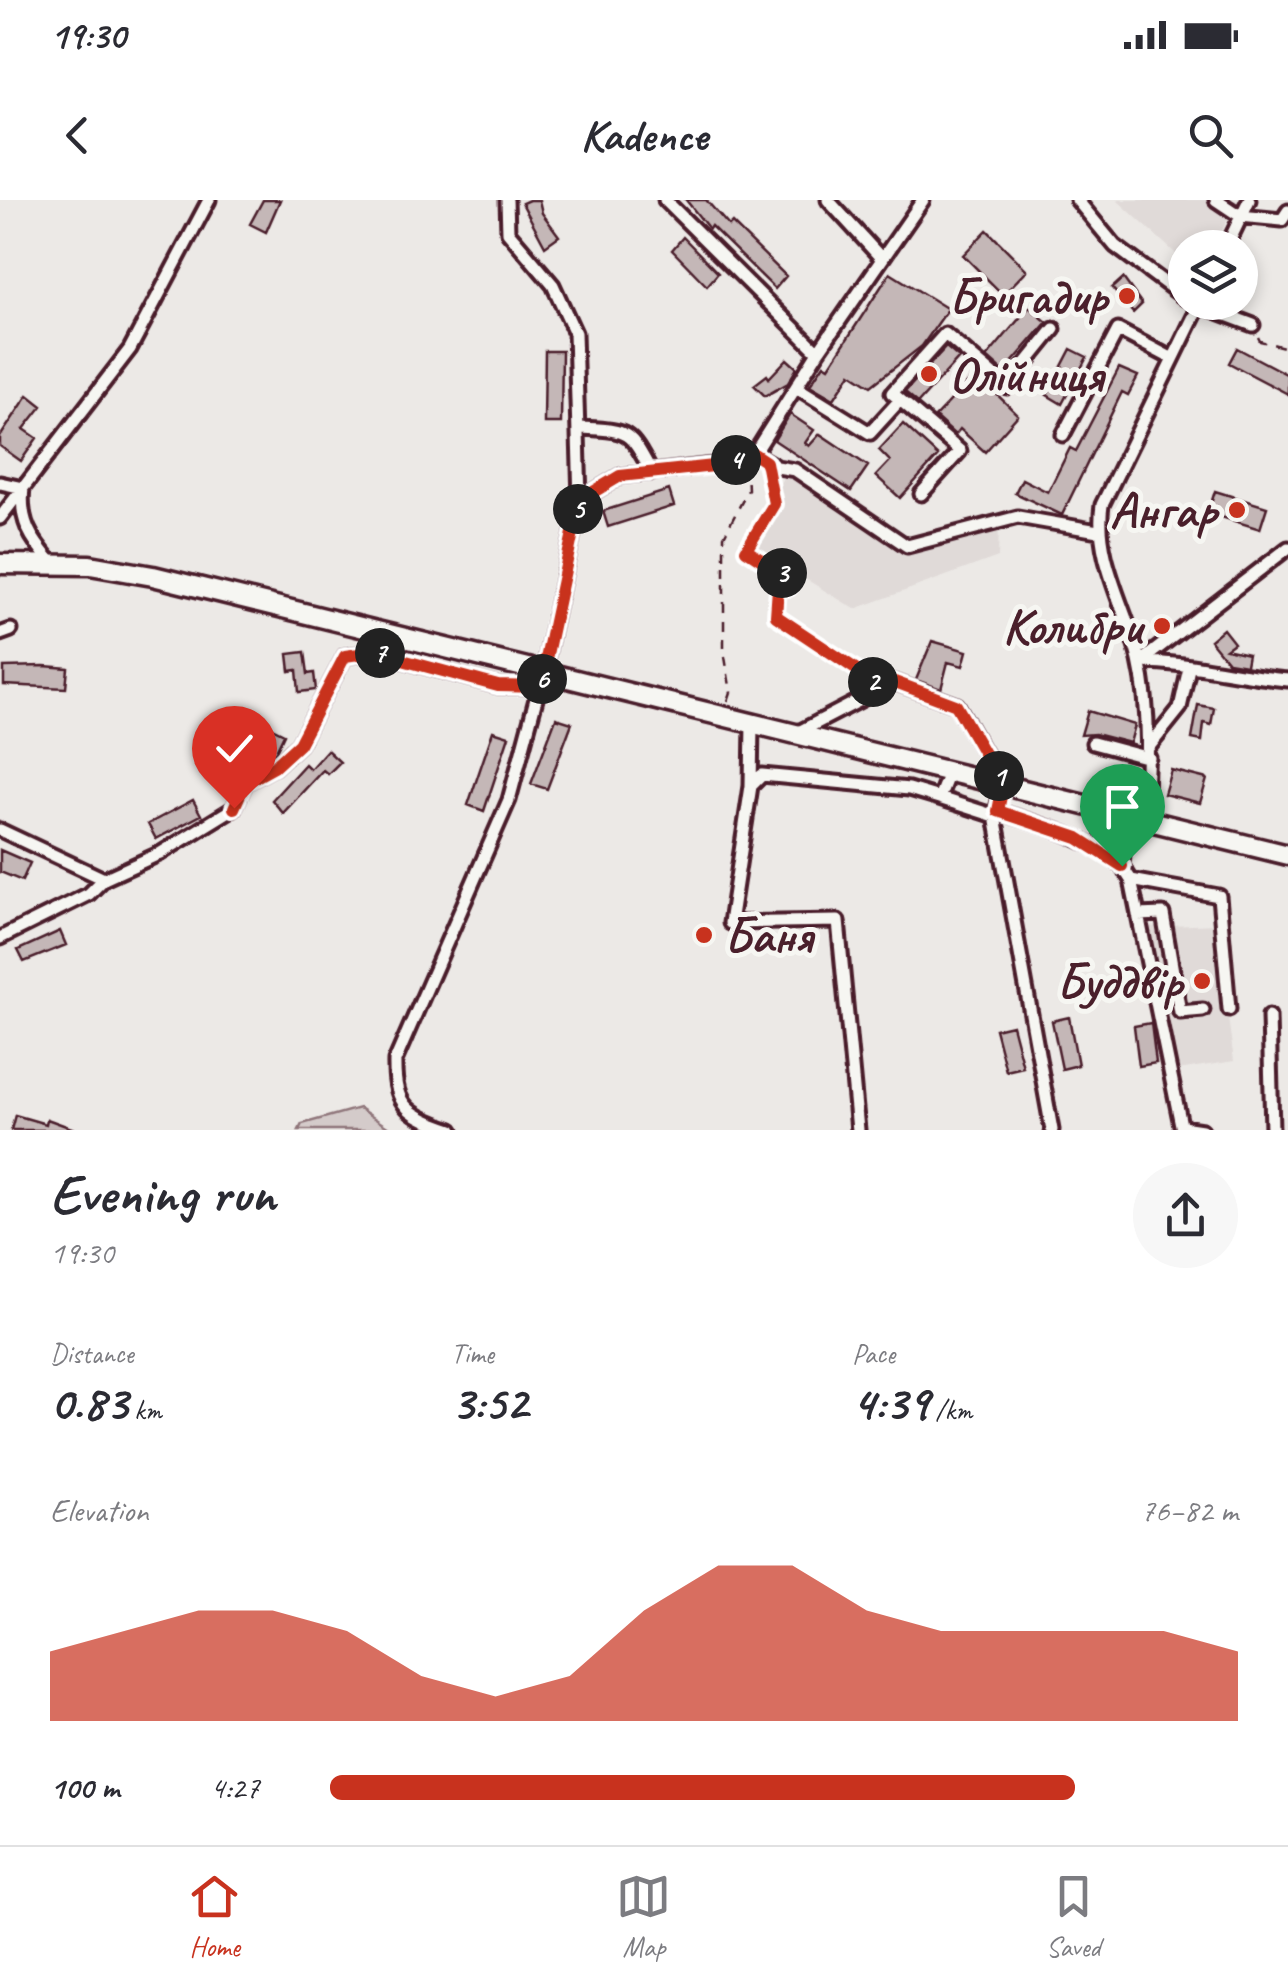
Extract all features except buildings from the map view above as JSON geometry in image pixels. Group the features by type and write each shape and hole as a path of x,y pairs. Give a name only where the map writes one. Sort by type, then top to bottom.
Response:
{"highway":[{"path":"0,564 52,563 152,576 542,678 752,723 1288,855"}],"street":[{"path":"0,518 130,349 209,200"},
{"path":"452,1130 408,1112 394,1089 396,1061 510,800 542,678 580,500 576,333 553,286 508,232 507,200"},
{"path":"665,200 818,352"},
{"path":"828,200 880,258"},
{"path":"756,458 818,352 924,200"},
{"path":"1077,200 1115,246 1168,285"},
{"path":"1216,200 1240,216 1282,220 1288,211"},
{"path":"1234,230 1250,200"},
{"path":"1122,866 1148,753 1140,662 1098,532 1102,505 1191,320"},
{"path":"1238,320 1253,326"},
{"path":"921,494 960,451 892,394 945,334 1007,387 1054,329"},
{"path":"1063,436 1118,330 1174,359"},
{"path":"796,387 870,433 900,400"},
{"path":"580,428 622,430 633,438 652,473"},
{"path":"580,500 620,476 756,458 776,468 795,470 907,546 1018,517 1098,532"},
{"path":"0,484 23,488"},
{"path":"23,488 21,506 29,537 52,563"},
{"path":"1140,662 1288,548"},
{"path":"0,938 89,894 104,879 161,853 234,808 245,783 274,767 299,744 345,656 373,652 498,686 542,678"},
{"path":"1140,662 1167,662 1288,680"},
{"path":"1148,753 1180,708 1189,668"},
{"path":"795,734 895,682 956,705 1003,786 996,814 1052,1130"},
{"path":"752,723 751,786 730,923 838,921 858,1130"},
{"path":"1093,742 1148,753"},
{"path":"939,798 950,772"},
{"path":"751,786 762,774 909,790 1102,850 1122,866 1130,880 1182,1128 1202,1130"},
{"path":"1102,850 1104,812"},
{"path":"0,830 104,879"},
{"path":"1130,880 1219,896 1229,1009"},
{"path":"1138,914 1164,914 1180,1012 1203,1010"},
{"path":"1270,1016 1272,1130"}],"path":[{"path":"1253,326 1260,341 1288,348"},
{"path":"756,458 774,504 746,550 785,575 789,588 778,588 776,616 884,688"},
{"path":"728,701 724,536 748,490 756,458"}],"shaded area":[{"path":"1117,200 1238,200 1222,230 1168,230 1168,246"},
{"path":"786,473 887,543 999,523 998,557 855,609 745,542"},
{"path":"1215,924 1234,1061 1178,1070 1149,927"},
{"path":"359,1108 392,1130 299,1130 302,1124"}],"place":[{"name":"Бригадир","path":"1127,296"},
{"name":"Олійниця","path":"929,374"},
{"name":"Ангар","path":"1237,510"},
{"name":"Колибри","path":"1162,626"},
{"name":"Баня","path":"704,935"},
{"name":"Буддвір","path":"1202,981"}],"route":[{"path":"234,808 245,783 274,767 299,744 345,656 373,652 498,686 540,687 580,500 620,476 714,466 754,454 766,462 774,504 746,550 785,575 789,588 778,588 776,616 884,688 895,682 956,705 1003,786 998,811 1078,838 1122,866"}]}
